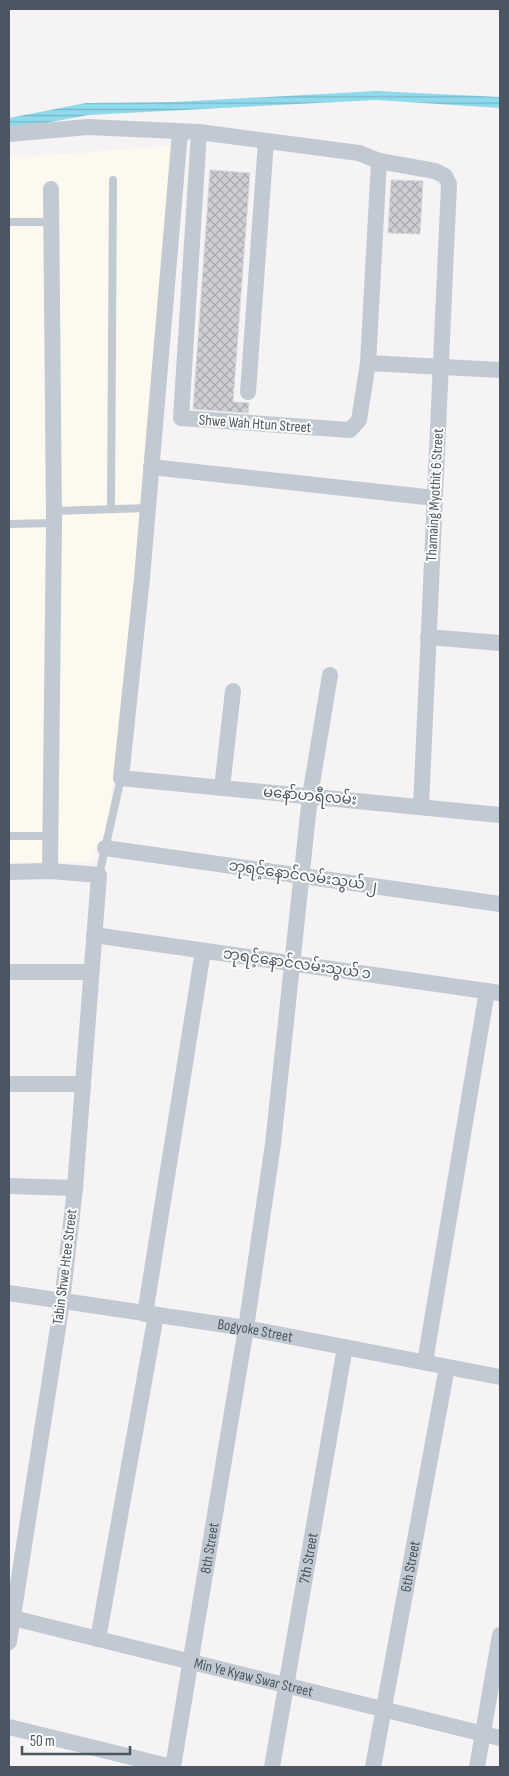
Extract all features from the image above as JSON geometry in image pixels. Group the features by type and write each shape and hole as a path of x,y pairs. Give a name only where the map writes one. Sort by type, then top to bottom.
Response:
{"street":[{"path":"9,134 88,127 199,132 359,153 379,161 368,363 442,365 500,370"},
{"path":"121,778 148,508 180,132"},
{"name":"Shwe Wah Htun Street","path":"199,132 181,418 350,430 359,420 368,363"},
{"path":"248,392 266,141"},
{"name":"Thamaing Myothit 6 Street","path":"379,161 435,171 445,176 449,184 421,807"},
{"path":"50,871 54,517 51,189"},
{"path":"151,467 435,498"},
{"path":"428,637 500,643"},
{"name":"8th Street","path":"173,1767 246,1328 273,1144 300,876 310,796 330,675"},
{"path":"222,788 232,691"},
{"name":"မနော်ဟရီလမ်း","path":"121,778 500,814"},
{"name":"ဘုရင့်နောင်လမ်းသွယ် ၂","path":"105,848 500,904"},
{"path":"9,872 50,871 98,882"},
{"name":"Tabin Shwe Htee Street","path":"9,1642 11,1617 62,1302 75,1188 98,882"},
{"name":"ဘုရင့်နောင်လမ်းသွယ် ၁","path":"94,935 493,992"},
{"path":"98,1639 150,1314 203,951"},
{"path":"9,972 91,972"},
{"path":"425,1362 493,992"},
{"path":"9,1084 83,1084"},
{"path":"9,1186 75,1188"},
{"name":"Bogyoke Street","path":"9,1293 246,1328 500,1377"},
{"name":"7th Street","path":"272,1767 345,1347"},
{"name":"6th Street","path":"373,1767 382,1709 447,1367"},
{"name":"Min Ye Kyaw Swar Street","path":"11,1617 500,1738"},
{"path":"477,1767 500,1635"},
{"path":"9,1727 173,1767"}],"lane":[{"path":"111,509 113,180"},
{"path":"9,222 52,222"},
{"path":"9,524 111,509 148,508"},
{"path":"98,882 121,778"},
{"path":"9,836 50,836"}],"shaded area":[{"path":"182,145 108,829 90,862 9,862 9,158"}],"water":[{"path":"376,91 500,97 500,108 376,100 88,115 9,130 9,118 86,103 174,102"}],"building":[{"path":"210,170 250,173 233,402 249,403 248,413 193,409"},
{"path":"391,180 423,181 420,234 388,233"}]}
